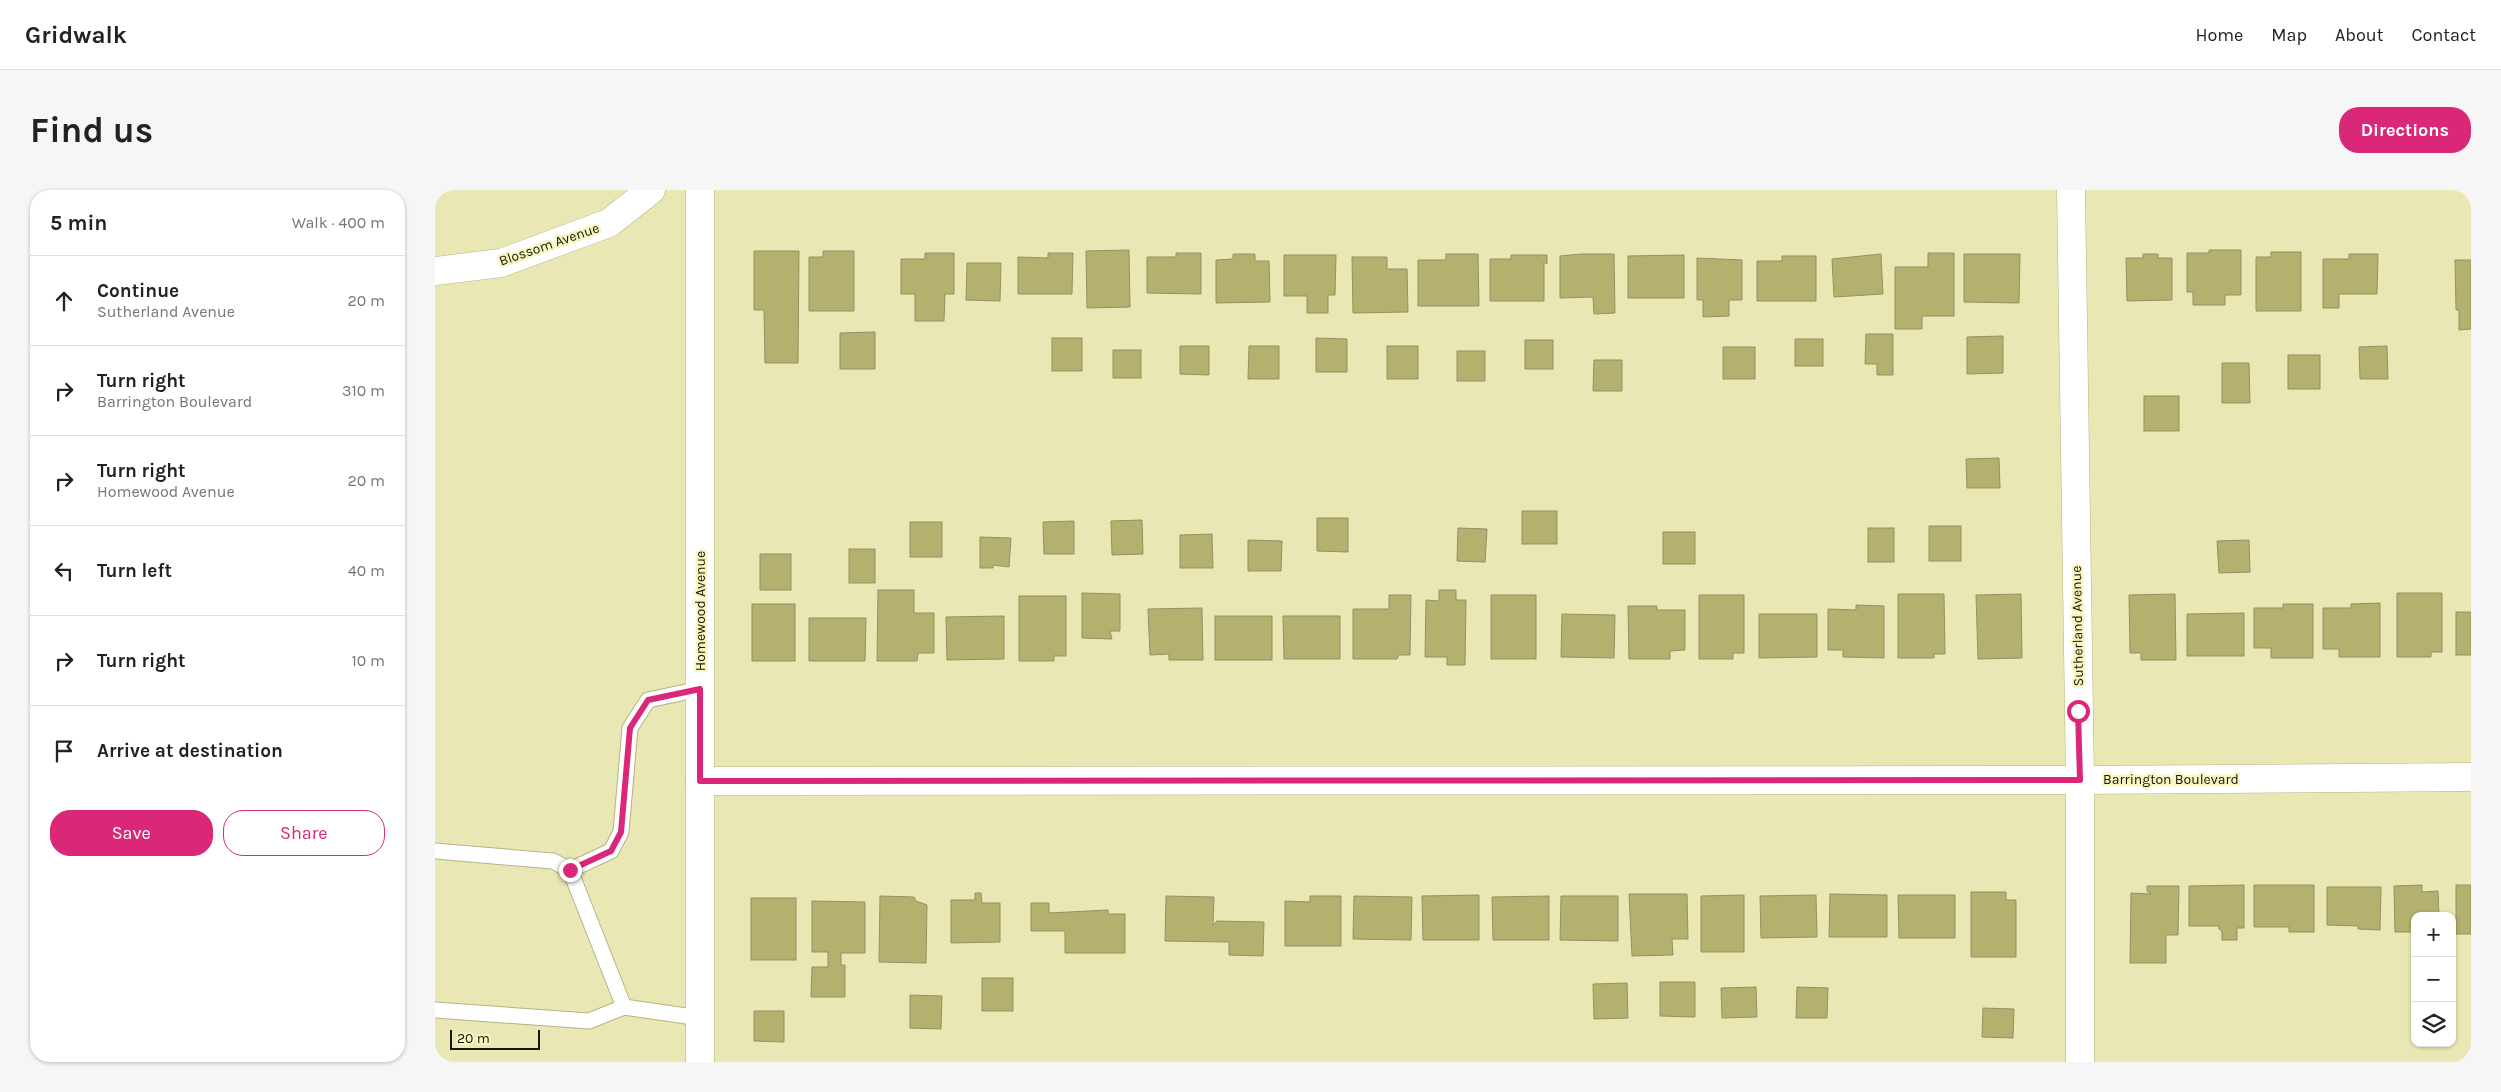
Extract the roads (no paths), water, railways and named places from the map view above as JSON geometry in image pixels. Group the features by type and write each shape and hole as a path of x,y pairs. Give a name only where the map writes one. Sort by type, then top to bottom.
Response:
{"street":[{"name":"Blossom Avenue","path":"435,270 501,263 609,223 651,190"},
{"name":"Homewood Avenue","path":"700,190 700,1062"},
{"name":"Sutherland Avenue","path":"2071,190 2080,780 2080,1062"},
{"name":"Barrington Boulevard","path":"700,781 2080,780 2471,777"}],"lane":[{"path":"570,870 611,851 621,832 630,728 648,700 700,689"},
{"path":"435,851 553,861 570,870 624,1007"},
{"path":"435,1010 589,1021 624,1007 700,1018"}]}
